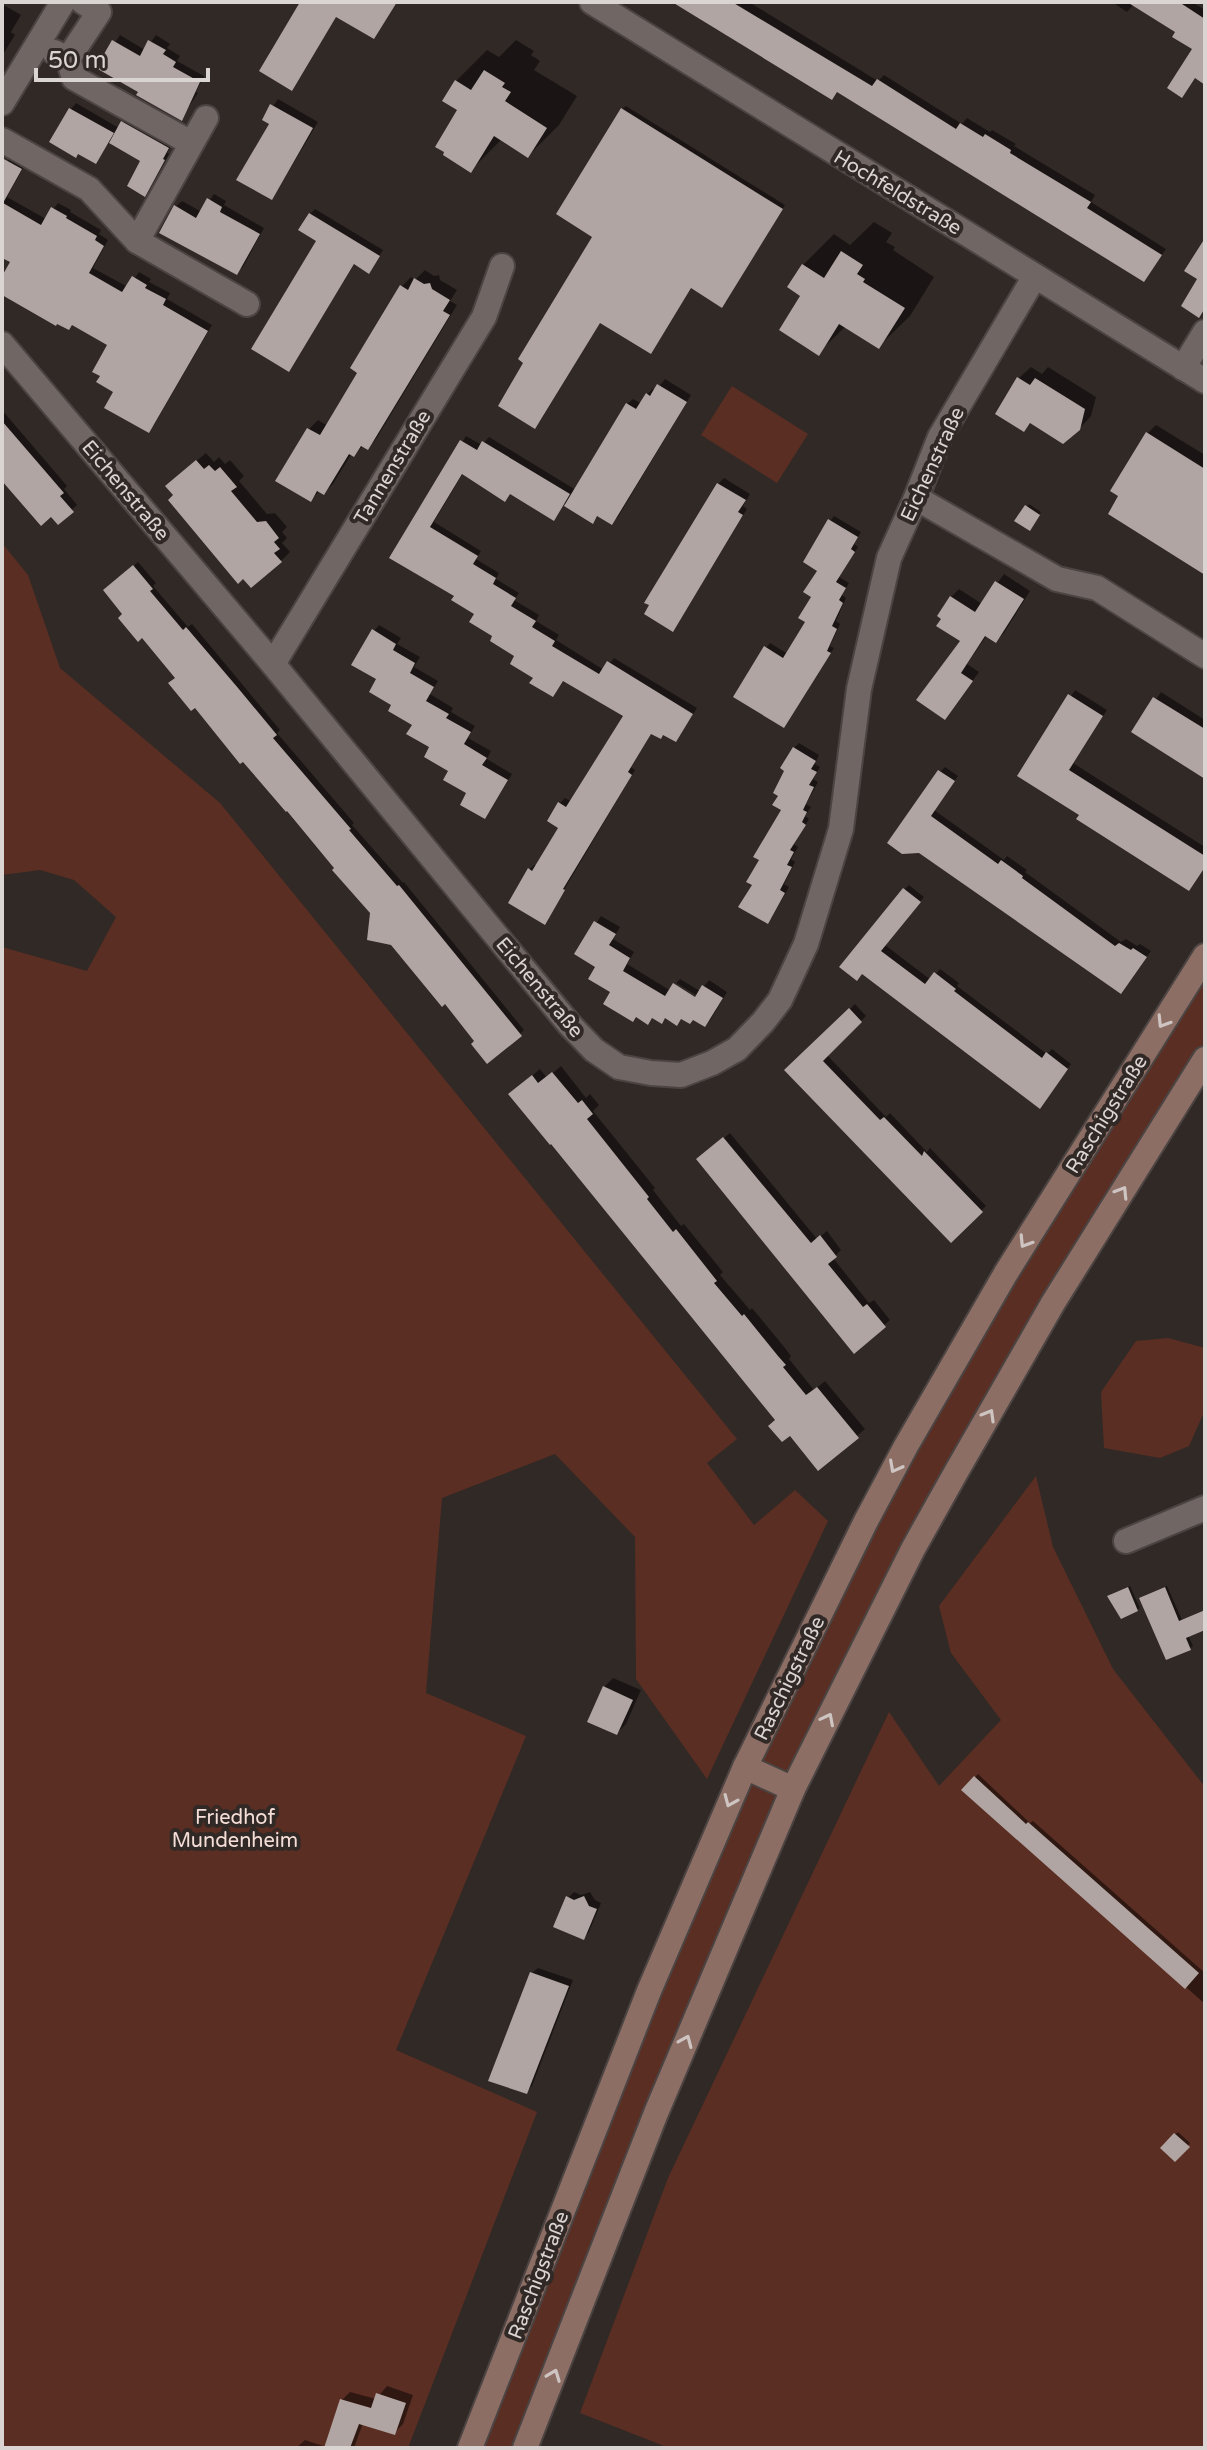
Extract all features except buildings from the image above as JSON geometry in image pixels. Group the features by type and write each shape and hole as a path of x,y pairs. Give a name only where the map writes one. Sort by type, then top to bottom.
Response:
{"street":[{"path":"2,103 63,2"},
{"path":"68,59 99,12 83,2"},
{"name":"Hochfeldstraße","path":"592,2 1205,381"},
{"path":"38,43 68,59 74,78 191,143"},
{"path":"137,241 206,118"},
{"path":"2,140 89,189 137,241 247,304"},
{"name":"Tannenstraße","path":"273,664 484,317 502,266"},
{"name":"Eichenstraße","path":"2,344 273,664 569,1024 619,1067 681,1075 737,1049 763,1022 780,1000 806,944 841,829 859,689 889,558 940,437 1035,276"},
{"path":"1183,368 1205,332"},
{"path":"916,498 1057,579 1097,588 1205,656"},
{"name":"Raschigstraße","path":"470,2448 649,1991 745,1767 866,1521 1006,1273 1205,956"},
{"path":"525,2448 656,2113 793,1789 913,1549 1053,1303 1205,1059"},
{"path":"1126,1541 1205,1508"},
{"path":"745,1767 793,1789"}],"green space":[{"path":"732,386 808,434 777,483 701,435"},
{"name":"Friedhof Mundenheim","path":"2,543 28,575 60,668 220,803 737,1439 707,1463 754,1525 795,1490 828,1521 707,1779 636,1679 635,1537 555,1454 442,1498 426,1693 526,1736 396,2050 537,2112 408,2448 2,2448 2,947 87,971 116,917 74,880 40,870 2,875"},
{"path":"1205,956 1205,1059 1053,1303 793,1789 525,2448 471,2448 649,1991 866,1521"},
{"path":"1168,1338 1205,1348 1205,1410 1189,1446 1160,1458 1104,1448 1101,1392 1136,1341"},
{"path":"1036,1476 1053,1547 1113,1669 1205,1787 1205,2448 669,2448 580,2413 668,2178 889,1712 939,1786 1001,1720 951,1653 939,1606"}]}
